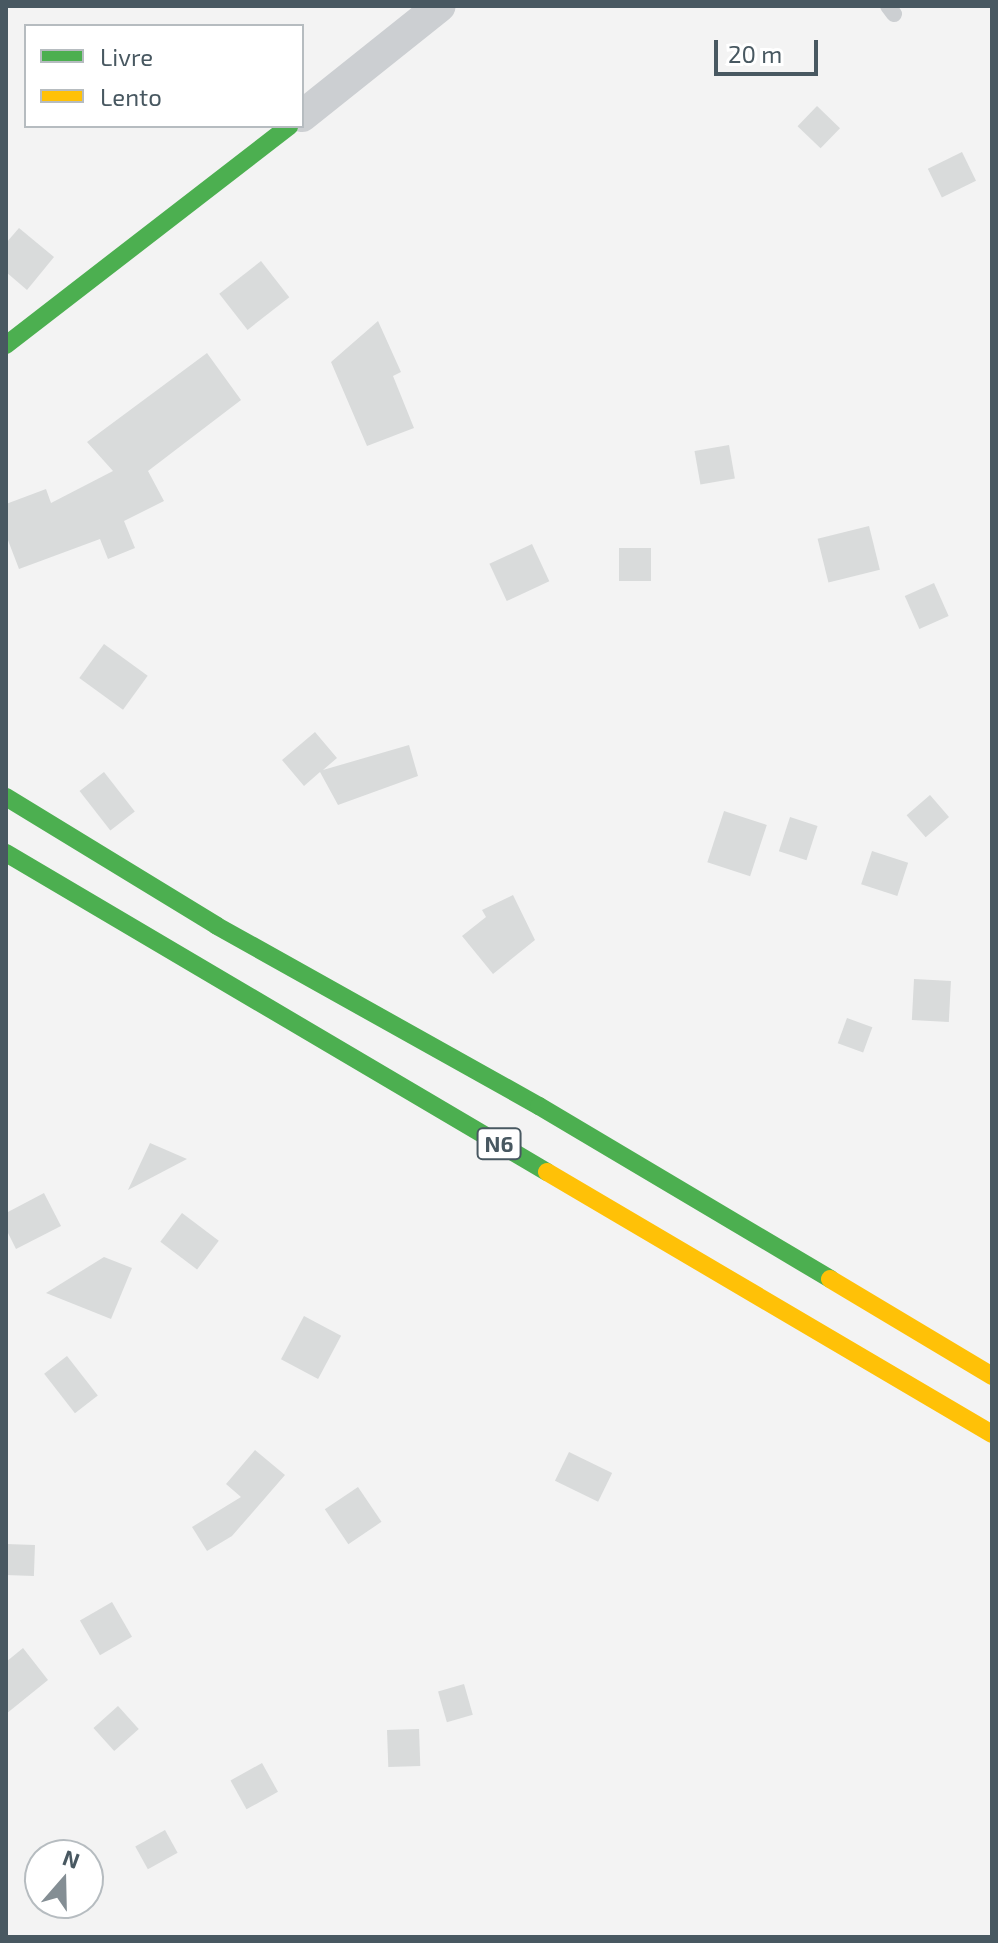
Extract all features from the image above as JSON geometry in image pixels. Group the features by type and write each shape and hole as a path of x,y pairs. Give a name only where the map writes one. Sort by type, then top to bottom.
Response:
{"main road":[{"path":"6,345 286,128"},
{"name":"N6","path":"6,797 217,926 539,1106 992,1376"},
{"name":"N6","path":"6,853 992,1434"}],"street":[{"path":"304,114 440,6"}],"building":[{"path":"817,106 840,128 821,148 798,126"},
{"path":"962,152 976,181 942,197 928,169"},
{"path":"19,228 54,257 27,290 6,272 6,243"},
{"path":"261,261 289,297 248,330 219,294"},
{"path":"378,321 401,372 393,376 414,428 367,446 331,362"},
{"path":"207,353 241,400 148,471 164,501 124,521 135,548 108,559 100,539 19,569 6,535 6,504 46,489 51,503 113,471 87,442"},
{"path":"729,445 735,478 700,485 695,451"},
{"path":"869,526 880,570 828,582 818,539"},
{"path":"532,544 549,581 507,601 489,564"},
{"path":"619,548 651,548 651,581 619,581"},
{"path":"934,583 949,616 919,629 905,596"},
{"path":"104,644 148,676 123,710 79,678"},
{"path":"315,732 337,758 323,770 409,745 418,776 338,805 320,772 304,786 282,760"},
{"path":"104,772 135,811 110,830 80,791"},
{"path":"930,795 949,817 926,837 907,815"},
{"path":"724,811 767,825 750,876 707,862"},
{"path":"790,817 818,826 806,860 779,851"},
{"path":"872,851 908,863 897,896 861,884"},
{"path":"513,895 535,940 493,974 462,936 486,917 482,910"},
{"path":"914,979 951,981 949,1022 912,1020"},
{"path":"847,1018 872,1027 863,1053 838,1043"},
{"path":"150,1143 187,1159 128,1190"},
{"path":"44,1193 61,1226 16,1249 6,1229 6,1213"},
{"path":"182,1213 219,1241 197,1269 160,1242"},
{"path":"104,1257 132,1268 111,1319 46,1293"},
{"path":"304,1316 341,1336 318,1379 281,1359"},
{"path":"67,1356 98,1395 75,1413 44,1374"},
{"path":"255,1450 285,1475 232,1536 207,1551 192,1527 241,1497 226,1484"},
{"path":"569,1452 612,1473 598,1502 555,1481"},
{"path":"358,1487 381,1522 348,1544 325,1509"},
{"path":"6,1544 35,1545 34,1576 6,1575"},
{"path":"112,1602 132,1637 100,1655 80,1620"},
{"path":"23,1648 48,1680 6,1714 6,1662"},
{"path":"464,1684 473,1715 447,1722 438,1691"},
{"path":"118,1706 139,1729 114,1751 93,1728"},
{"path":"419,1729 420,1766 388,1767 387,1730"},
{"path":"262,1763 278,1792 247,1809 231,1780"},
{"path":"165,1830 178,1853 148,1869 135,1846"}],"traffic: fast":[{"path":"6,345 286,128"},
{"path":"6,797 217,926 539,1106 830,1279"},
{"path":"6,853 547,1172"}],"traffic: slow":[{"path":"547,1172 992,1434"},
{"path":"830,1279 992,1376"}]}
